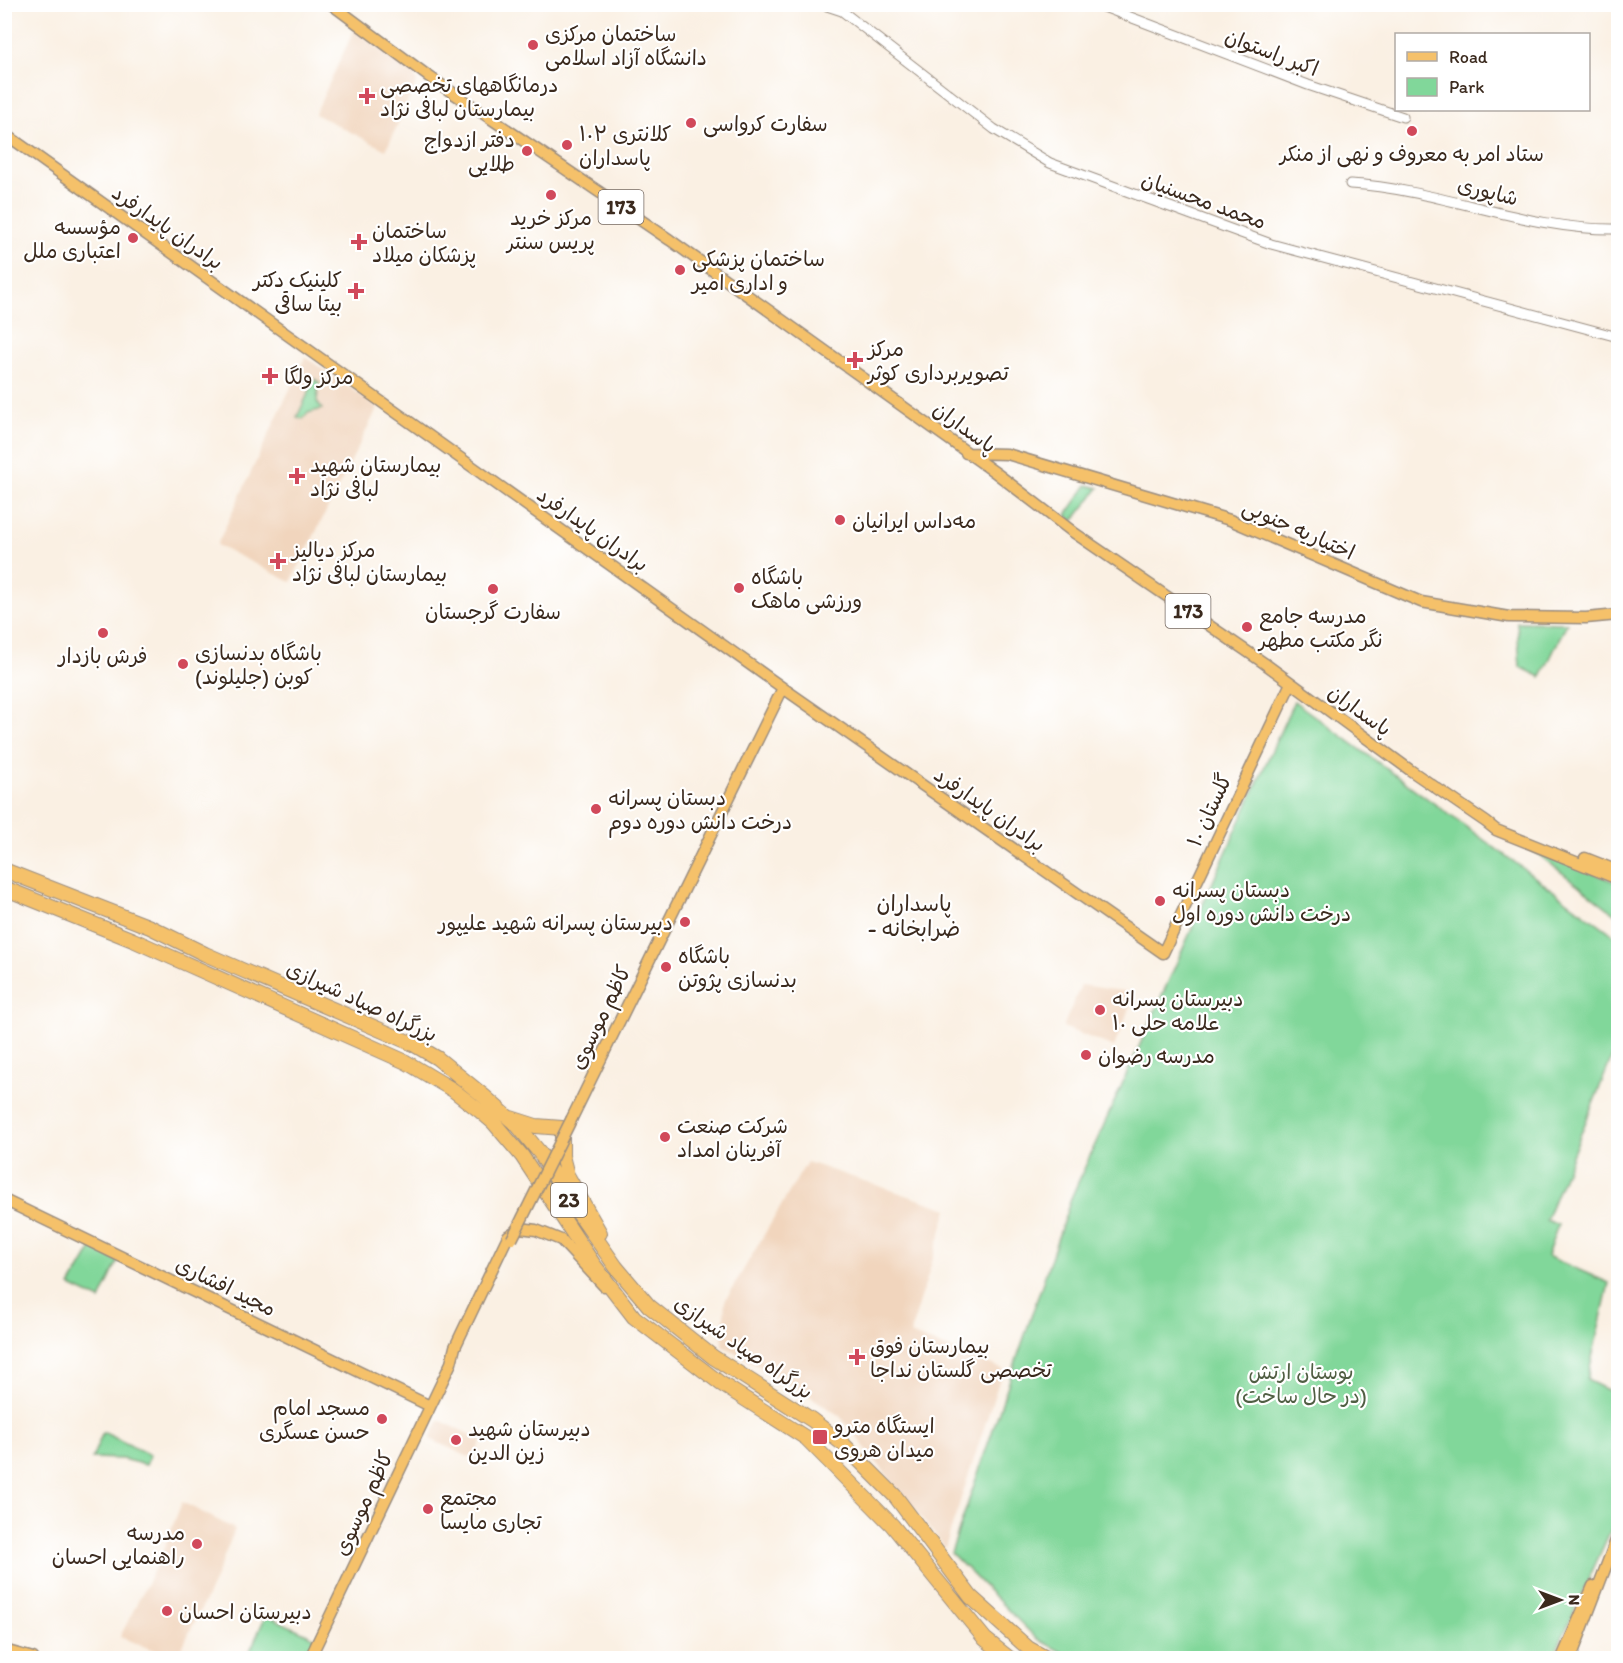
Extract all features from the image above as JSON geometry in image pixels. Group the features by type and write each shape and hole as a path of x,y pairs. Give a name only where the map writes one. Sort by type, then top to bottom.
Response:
{"highway":[{"name":"بزرگراه صیاد شیرازی","path":"4,870 150,927 205,954 413,1044 437,1058 509,1117 540,1153 616,1267 649,1306 713,1357 812,1420 843,1444 895,1496 971,1597 1033,1653 1046,1659"},
{"name":"بزرگراه صیاد شیرازی","path":"4,888 133,940 351,1037 406,1062 453,1090 488,1117 509,1138 594,1265 634,1317 720,1383 806,1438 892,1525 985,1639 1009,1659"},
{"path":"509,1117 536,1126 562,1128 562,1156 567,1175 596,1224 616,1267"}],"main road":[{"name":"پاسداران","path":"331,4 428,76 670,240 1073,532 1291,683 1496,830 1618,879"},
{"name":"برادران پایدارفرد","path":"4,133 783,688 1162,953"},
{"name":"اختیاریه جنوبی","path":"966,453 1006,454 1230,520 1421,602 1509,617 1586,618 1618,615"},
{"name":"گلستان ۱۰","path":"1162,953 1291,683"},
{"name":"کاظم موسوی","path":"310,1659 451,1363 461,1350 510,1238 572,1118 783,688"},
{"name":"پاسداران","path":"1486,822 1618,871"},
{"name":"مجید افشاری","path":"6,1201 430,1406"},
{"path":"510,1238 520,1228 536,1230 561,1240 634,1317"},
{"path":"1562,1659 1606,1555 1617,1538"},
{"path":"1571,1659 1617,1538"},
{"path":"4,1650 33,1659"}],"street":[{"name":"محمد محسنیان","path":"821,4 842,11 994,129 1050,164 1271,244 1618,337"},
{"name":"اکبر راستوان","path":"1095,4 1308,85 1403,117"},
{"path":"1369,175 1375,186"},
{"name":"شاپوری","path":"1350,184 1375,186 1451,200 1543,223 1618,229"}],"shaded area":[{"name":"درمانگاههای تخصصی بیمارستان لبافی نژاد","path":"354,30 414,73 417,82 386,150 315,114"},
{"name":"بیمارستان شهید لبافی نژاد","path":"305,357 378,407 291,582 217,545"},
{"name":"دبیرستان پسرانه علامه حلی ۱۰","path":"1081,985 1135,993 1114,1047 1063,1027"},
{"name":"بیمارستان فوق تخصصی گلستان نداجا","path":"807,1162 948,1209 910,1334 1003,1369 945,1548 840,1416 796,1387 722,1345 725,1301"},
{"name":"دبیرستان شهید زین الدین","path":"439,1420 482,1440 473,1459 430,1439"},
{"path":"182,1502 235,1529 213,1584 177,1658 174,1658 120,1637 160,1558"}],"green space":[{"path":"315,379 319,382 317,402 322,409 308,413 303,419 297,417"},
{"path":"1087,485 1099,488 1073,521 1066,515"},
{"path":"1517,622 1567,623 1541,677 1520,667"},
{"name":"بوستان ارتش (در حال ساخت)","path":"1294,701 1618,938 1618,1042 1546,1220 1558,1225 1547,1256 1609,1283 1587,1380 1618,1395 1618,1514 1553,1658 1073,1658 1037,1639 951,1553 1072,1196"},
{"path":"1530,848 1618,883 1618,916"},
{"path":"92,1248 118,1261 100,1300 70,1286"},
{"path":"103,1432 150,1455 146,1465 122,1459 92,1458"},
{"path":"266,1615 316,1638 304,1658 247,1658"}],"place":[{"name":"ساختمان مرکزی دانشگاه آزاد اسلامی","path":"533,45"},
{"name":"درمانگاههای تخصصی بیمارستان لبافی نژاد","path":"367,96"},
{"name":"سفارت کرواسی","path":"691,123"},
{"name":"ستاد امر به معروف و نهی از منکر","path":"1412,131"},
{"name":"کلانتری ۱۰۲ پاسداران","path":"567,145"},
{"name":"دفتر ازدواج طلایی","path":"527,151"},
{"name":"مرکز خرید پریس سنتر","path":"551,195"},
{"name":"مؤسسه اعتباری ملل","path":"133,238"},
{"name":"ساختمان پزشکان میلاد","path":"359,242"},
{"name":"ساختمان پزشکی و اداری امیر","path":"680,270"},
{"name":"کلینیک دکتر بیتا ساقی","path":"356,291"},
{"name":"مرکز تصویربرداری کوثر","path":"855,360"},
{"name":"مرکز ولگا","path":"270,376"},
{"name":"بیمارستان شهید لبافی نژاد","path":"297,476"},
{"name":"مه‌داس ایرانیان","path":"840,520"},
{"name":"مرکز دیالیز بیمارستان لبافی نژاد","path":"278,561"},
{"name":"باشگاه ورزشی ماهک","path":"739,588"},
{"name":"سفارت گرجستان","path":"493,589"},
{"name":"مدرسه جامع نگر مکتب مطهر","path":"1247,627"},
{"name":"فرش بازدار","path":"103,633"},
{"name":"باشگاه بدنسازی کوبن (جلیلوند)","path":"183,664"},
{"name":"دبستان پسرانه درخت دانش دوره دوم","path":"596,809"},
{"name":"دبستان پسرانه درخت دانش دوره اول","path":"1160,901"},
{"name":"دبیرستان پسرانه شهید علیپور","path":"685,922"},
{"name":"باشگاه بدنسازی پژوتن","path":"666,967"},
{"name":"دبیرستان پسرانه علامه حلی ۱۰","path":"1100,1010"},
{"name":"مدرسه رضوان","path":"1086,1055"},
{"name":"شرکت صنعت آفرینان امداد","path":"665,1137"},
{"name":"بیمارستان فوق تخصصی گلستان نداجا","path":"857,1357"},
{"name":"مسجد امام حسن عسگری","path":"382,1419"},
{"name":"ایستگاه مترو میدان هروی","path":"820,1437"},
{"name":"دبیرستان شهید زین الدین","path":"456,1440"},
{"name":"مجتمع تجاری مايسا","path":"428,1509"},
{"name":"مدرسه راهنمایی احسان","path":"197,1544"},
{"name":"دبیرستان احسان","path":"167,1611"}],"district":[{"name":"پاسداران - ضرابخانه","path":"914,916"}]}
